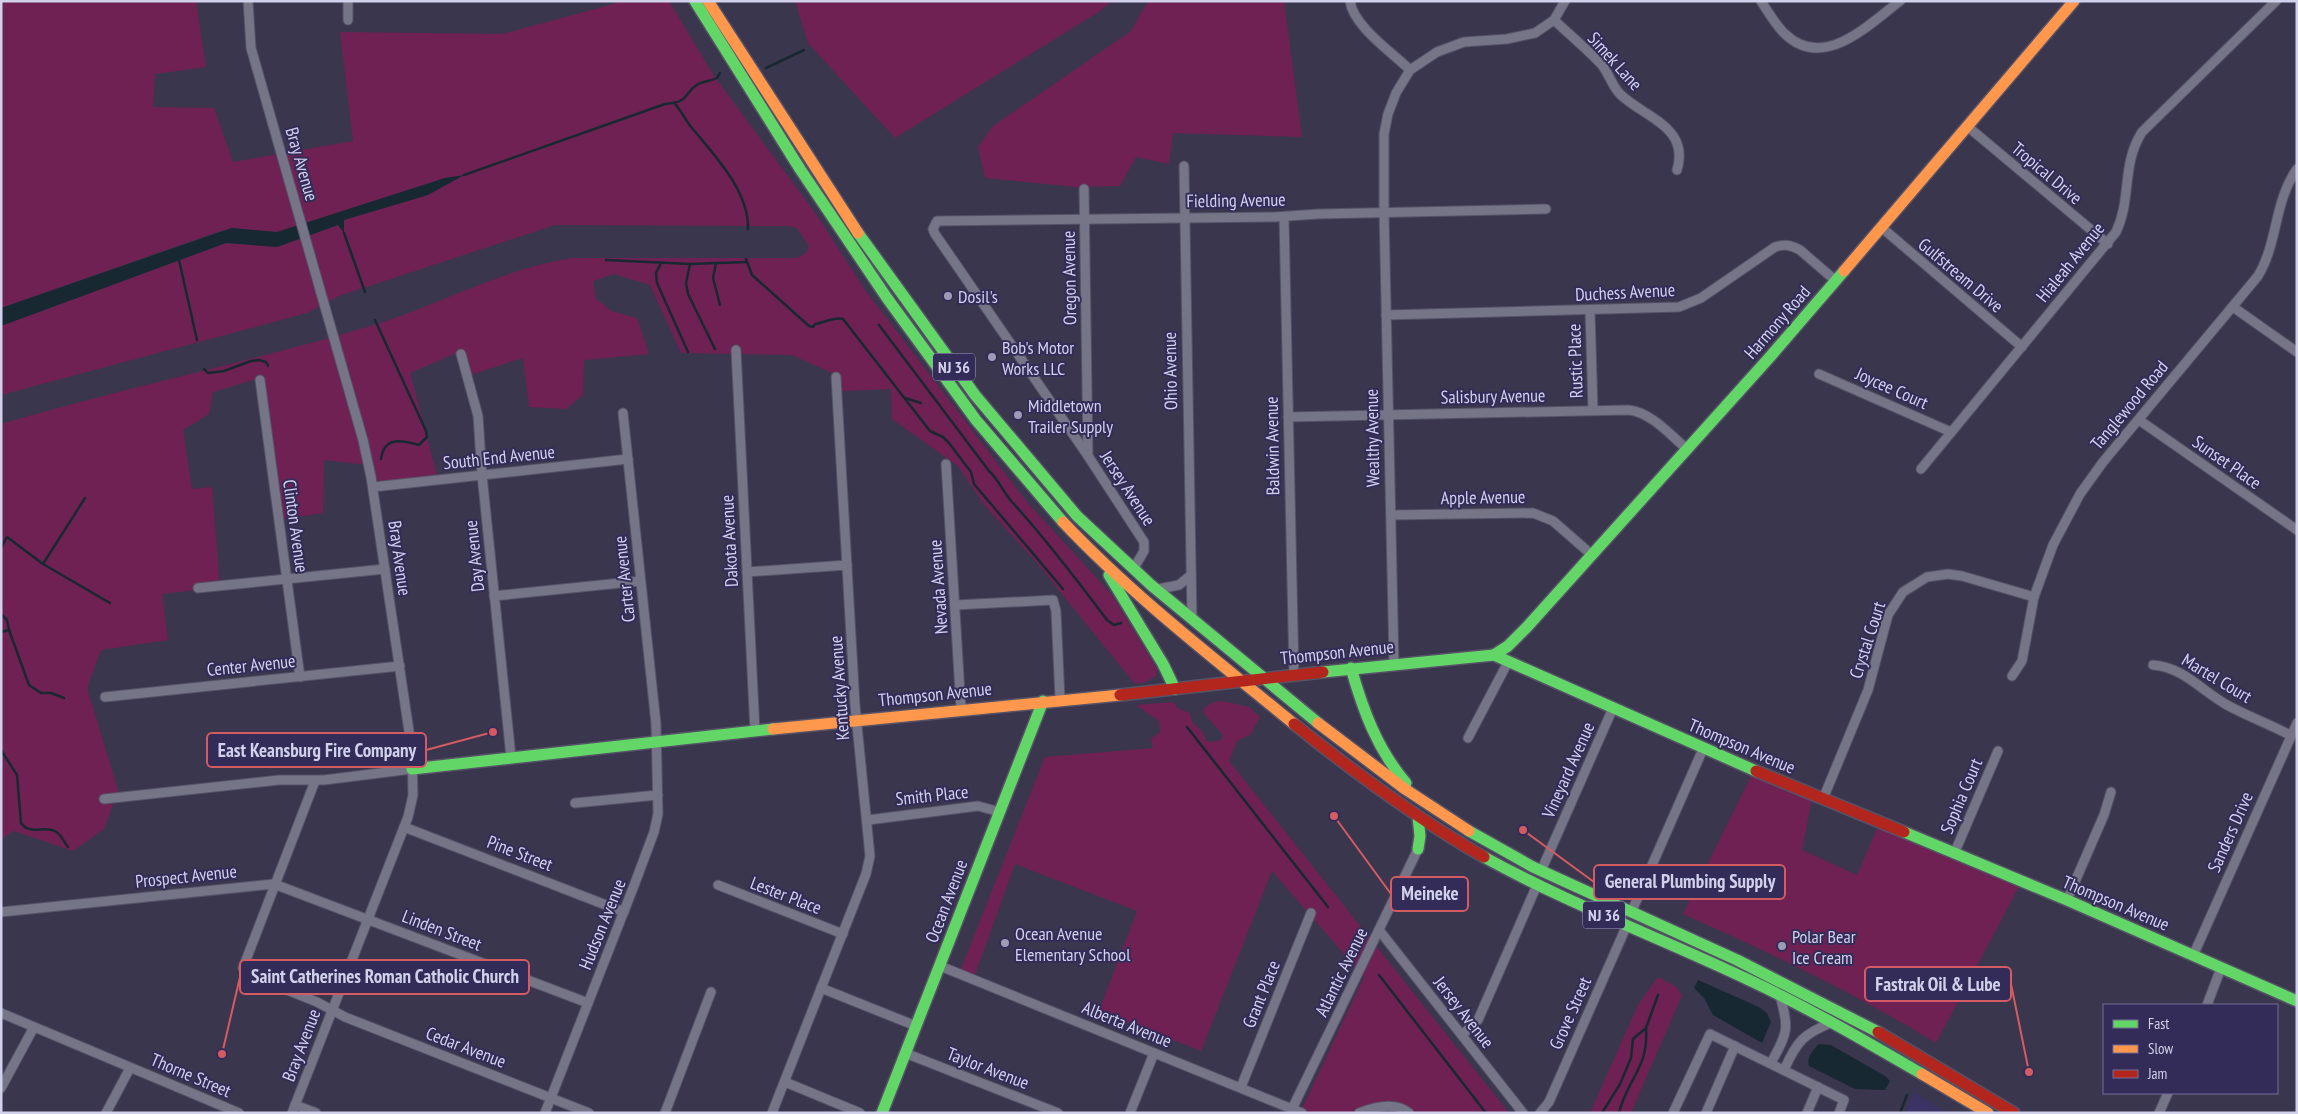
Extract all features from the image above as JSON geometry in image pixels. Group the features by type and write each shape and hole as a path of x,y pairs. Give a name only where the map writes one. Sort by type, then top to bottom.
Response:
{"main road":[{"name":"NJ 36","path":"695,1 800,169 887,298 976,420 1029,484 1095,555 1158,612 1324,748 1418,818 1444,834 1537,885 1627,925 1833,1022 1988,1113"},
{"name":"NJ 36","path":"708,1 828,187 938,347 1050,486 1092,531 1192,619 1401,788 1431,807 1541,872 1733,958 1858,1020 2014,1113"},
{"name":"Harmony Road","path":"1494,655 1517,638 1687,449 1836,280 2074,1"},
{"path":"1095,555 1128,603 1174,689"},
{"name":"Thompson Avenue","path":"412,769 433,764 961,709 1174,689 1394,663 1494,655 1703,749 2067,900 2297,1001"},
{"path":"1351,668 1358,692 1385,755 1396,772 1431,807"},
{"name":"Ocean Avenue","path":"882,1113 1043,701"},
{"path":"1418,818 1420,836 1418,849"},
{"path":"1418,849 1433,838 1444,834"}],"street":[{"name":"Bray Avenue","path":"248,1 251,48 363,440 373,487 400,666 412,769 413,795 404,827 294,1109"},
{"path":"348,1 348,20"},
{"path":"1350,1 1353,13 1360,23 1410,70 1450,46 1478,40 1523,37 1535,33 1554,20 1565,1"},
{"path":"1762,1 1783,32 1790,38 1803,45 1825,48 1850,39 1900,1"},
{"name":"Hialeah Avenue","path":"1921,469 2108,244 2122,220 2128,163 2131,151 2142,132 2276,1"},
{"name":"Simek Lane","path":"1554,20 1602,66 1618,92 1653,116 1670,132 1678,149 1677,170"},
{"name":"Wealthy Avenue","path":"1394,663 1384,212 1385,126 1391,103 1410,70"},
{"name":"Tropical Drive","path":"1967,126 2108,244"},
{"name":"Ohio Avenue","path":"1184,166 1192,619"},
{"name":"Tanglewood Road","path":"2012,676 2022,660 2034,597 2053,545 2072,508 2103,462 2258,276 2266,261 2282,197 2297,169"},
{"name":"Oregon Avenue","path":"1084,189 1088,456"},
{"name":"Fielding Avenue","path":"933,229 937,221 944,219 1284,217 1384,212 1546,209"},
{"name":"Baldwin Avenue","path":"1284,217 1294,674"},
{"name":"Gulfstream Drive","path":"1881,227 2022,347"},
{"name":"Jersey Avenue","path":"933,229 934,234 1088,456 1144,542 1144,550 1134,568"},
{"name":"Duchess Avenue","path":"1386,315 1671,308 1687,305 1701,298 1775,247 1782,245 1794,246 1836,280"},
{"path":"2233,307 2297,352"},
{"name":"Rustic Place","path":"1590,311 1593,410"},
{"name":"Dakota Avenue","path":"736,350 755,731"},
{"name":"Day Avenue","path":"461,354 462,365 476,405 511,757"},
{"name":"Joycee Court","path":"1819,374 1951,432"},
{"name":"Kentucky Avenue","path":"772,1113 869,864 868,820 857,720 836,377"},
{"name":"Clinton Avenue","path":"260,380 300,676"},
{"name":"Salisbury Avenue","path":"1288,417 1593,410 1638,411 1651,418 1687,449"},
{"name":"Carter Avenue","path":"623,413 656,741"},
{"name":"Sunset Place","path":"2139,420 2297,530"},
{"name":"South End Avenue","path":"373,487 628,459"},
{"name":"Nevada Avenue","path":"946,464 961,709"},
{"name":"Apple Avenue","path":"1390,515 1533,512 1553,521 1592,555"},
{"path":"747,572 847,565"},
{"path":"198,588 385,569"},
{"name":"Crystal Court","path":"1824,799 1868,690 1888,615 1903,592 1927,577 1948,574 1962,576 2034,597"},
{"path":"1158,589 1179,584 1191,575"},
{"path":"494,596 640,581"},
{"path":"955,605 1053,600 1056,611 1060,699"},
{"path":"1468,738 1508,662"},
{"name":"Martel Court","path":"2153,665 2165,666 2181,673 2225,704 2290,735"},
{"name":"Center Avenue","path":"105,697 400,666"},
{"name":"Vineyard Avenue","path":"1541,872 1612,708"},
{"name":"Sanders Drive","path":"2193,956 2290,735 2297,723"},
{"name":"Hudson Avenue","path":"545,1113 654,832 658,795 656,741"},
{"path":"1631,913 1703,749"},
{"name":"Sophia Court","path":"1954,854 1998,751"},
{"name":"Thompson Avenue","path":"104,799 279,780 315,781 391,774 412,769"},
{"path":"274,884 315,781"},
{"path":"2067,900 2104,815 2111,792"},
{"path":"575,803 658,795"},
{"name":"Smith Place","path":"868,820 885,816 978,806 1000,812"},
{"name":"Pine Street","path":"404,827 624,912"},
{"name":"Atlantic Avenue","path":"1292,1109 1418,849"},
{"name":"Prospect Avenue","path":"1,912 274,884 368,918"},
{"name":"Cedar Avenue","path":"274,884 246,960 245,973 589,1113"},
{"name":"Lester Place","path":"718,885 843,934"},
{"path":"1462,1035 1478,1020 1537,885"},
{"name":"Grant Place","path":"1241,1088 1311,913"},
{"name":"Linden Street","path":"368,918 588,1003"},
{"name":"Grove Street","path":"1540,1113 1549,1102 1627,925"},
{"name":"Jersey Avenue","path":"1379,930 1523,1113"},
{"name":"Alberta Avenue","path":"940,966 1302,1113"},
{"path":"2207,1004 2221,968"},
{"path":"821,988 916,1026"},
{"path":"665,1113 711,992"},
{"path":"1771,1064 1786,1034 1787,1021 1780,996"},
{"name":"Thorne Street","path":"1,1013 239,1113"},
{"path":"1784,1070 1795,1045 1809,1032 1833,1022"},
{"path":"1,1088 34,1027"},
{"path":"1673,1113 1710,1034 1844,1100 1839,1113"},
{"path":"1706,1113 1735,1046"},
{"name":"Taylor Avenue","path":"905,1053 1058,1113"},
{"path":"1130,1113 1154,1053"},
{"path":"106,1113 130,1068"},
{"path":"785,1082 860,1113"},
{"path":"1807,1113 1818,1087"},
{"path":"2159,1113 2168,1094"},
{"path":"1359,1113 1381,1106 1395,1106 1410,1113"},
{"path":"294,1109 316,1113"}],"shaded area":[{"path":"1,1 196,1 206,67 155,74 153,107 214,108 233,162 353,141 340,32 502,34 617,3 616,1 669,1 714,76 818,217 865,290 1027,502 1112,595 1157,669 1156,676 1146,682 1135,684 1036,562 984,505 958,466 892,419 891,389 842,391 841,377 792,355 681,353 650,285 614,274 593,281 596,298 611,311 637,318 649,354 584,360 583,395 566,409 529,407 523,358 470,375 461,351 410,373 438,479 371,487 368,465 324,460 323,513 277,520 257,379 213,392 209,414 183,430 192,489 212,487 220,587 162,594 168,640 101,650 87,688 118,790 104,829 73,851 14,831 1,839 1,424 367,327 393,319 494,279 545,263 572,258 798,258 807,252 809,246 797,228 789,226 555,225 339,296 307,313 1,395 1,326 226,243 277,247 338,225 344,232 343,220 428,195 462,176 445,178 277,232 232,228 217,232 1,308"},
{"path":"795,1 1112,1 1100,11 895,138 808,43"},
{"path":"1148,1 1284,1 1302,137 1173,133 1169,164 1136,157 1120,186 1075,187 985,178 978,147 993,126 1131,31"},
{"path":"1222,701 1249,707 1260,717 1250,735 1237,741 1229,761 1509,1113 1300,1113 1364,977 1272,871 1201,1051 1099,1011 1137,911 1015,864 973,980 959,974 1045,757 1153,748 1151,739 1160,732 1159,721 1136,705 1174,702 1177,708 1190,713 1192,722 1202,731 1206,741 1221,740 1223,735 1203,712 1204,708 1213,702"},
{"path":"1752,774 1812,798 1802,850 1857,875 1880,822 2022,881 1936,1043 1875,1007 1812,974 1683,914"},
{"path":"1658,977 1676,987 1682,995 1631,1113 1590,1113 1638,1005"},
{"path":"1914,1092 1947,1113 1905,1113"}],"water":[{"path":"464,175 428,195 344,220 344,233 338,225 277,247 226,243 1,326 1,308 232,228 277,232 445,178"},
{"path":"1698,980 1759,1007 1767,1013 1771,1022 1762,1043 1713,1015 1704,998 1694,988"},
{"path":"1819,1044 1831,1045 1885,1076 1890,1081 1885,1090 1855,1089 1809,1066 1809,1057"}],"waterway":[{"path":"766,68 804,50"},
{"path":"464,175 665,104 679,101 698,84 717,78 720,73"},
{"path":"674,103 720,162 737,188 747,215 748,229"},
{"path":"344,233 365,292"},
{"path":"746,259 752,275 809,326 813,327 815,324 833,319 843,319 930,431 943,437 949,443 971,472 974,484 1063,589"},
{"path":"179,260 197,340"},
{"path":"606,260 690,264 747,262"},
{"path":"661,263 656,273 657,283 688,352"},
{"path":"716,263 713,278 720,305"},
{"path":"690,264 686,283 688,294 715,349"},
{"path":"375,320 426,431 427,437 419,445 400,441 390,443 386,446 381,459"},
{"path":"879,325 996,478 1009,498 1049,545 1107,620 1114,625 1121,623"},
{"path":"204,369 208,373 224,371 259,360 266,362 268,366"},
{"path":"905,398 921,403"},
{"path":"43,564 85,498"},
{"path":"1,548 7,537 43,564 110,603"},
{"path":"1,600 1,609"},
{"path":"1,614 7,620 9,630 1,632"},
{"path":"9,630 29,685 41,693 51,693 64,698"},
{"path":"1187,727 1328,907"},
{"path":"1,750 17,775 21,823 29,829 51,829 57,832 68,847"},
{"path":"1379,975 1486,1113"},
{"path":"1602,1113 1620,1084 1631,1058 1633,1039 1646,1028 1658,995"},
{"path":"1619,1113 1627,1091 1641,1064 1646,1042 1646,1028"},
{"path":"1900,1113 1907,1095"}],"traffic: fast":[{"path":"695,1 800,169 887,298 976,420 1063,522"},
{"path":"858,233 975,395 1077,516 1151,585 1318,723"},
{"path":"1494,655 1508,646 1527,627 1769,358 1844,271"},
{"path":"1109,575 1163,664 1175,689"},
{"path":"1323,672 1494,655 1756,771"},
{"path":"1351,668 1379,743 1406,783"},
{"path":"882,1113 1043,701"},
{"path":"412,769 773,729"},
{"path":"1418,817 1420,836 1418,849"},
{"path":"1469,831 1533,867 1737,960 1878,1032"},
{"path":"1904,832 2067,900 2297,1001"},
{"path":"1484,857 1549,890 1771,991 1837,1025 1922,1074"}],"traffic: slow":[{"path":"708,1 858,233"},
{"path":"1844,271 2074,1"},
{"path":"1063,522 1146,601 1294,724"},
{"path":"773,729 1120,695"},
{"path":"1318,723 1405,789 1469,831"},
{"path":"1922,1074 1988,1113"}],"traffic: jam":[{"path":"1120,695 1323,672"},
{"path":"1294,724 1386,794 1434,827 1484,857"},
{"path":"1756,771 1904,832"},
{"path":"1878,1032 2014,1113"}],"place":[{"name":"Dosil's","path":"948,296"},
{"name":"Bob's Motor Works LLC","path":"992,357"},
{"name":"Middletown Trailer Supply","path":"1018,415"},
{"name":"East Keansburg Fire Company","path":"493,732"},
{"name":"Meineke","path":"1334,816"},
{"name":"General Plumbing Supply","path":"1523,830"},
{"name":"Ocean Avenue Elementary School","path":"1005,943"},
{"name":"Polar Bear Ice Cream","path":"1782,946"},
{"name":"Saint Catherines Roman Catholic Church","path":"222,1054"},
{"name":"Fastrak Oil & Lube","path":"2029,1072"}]}
